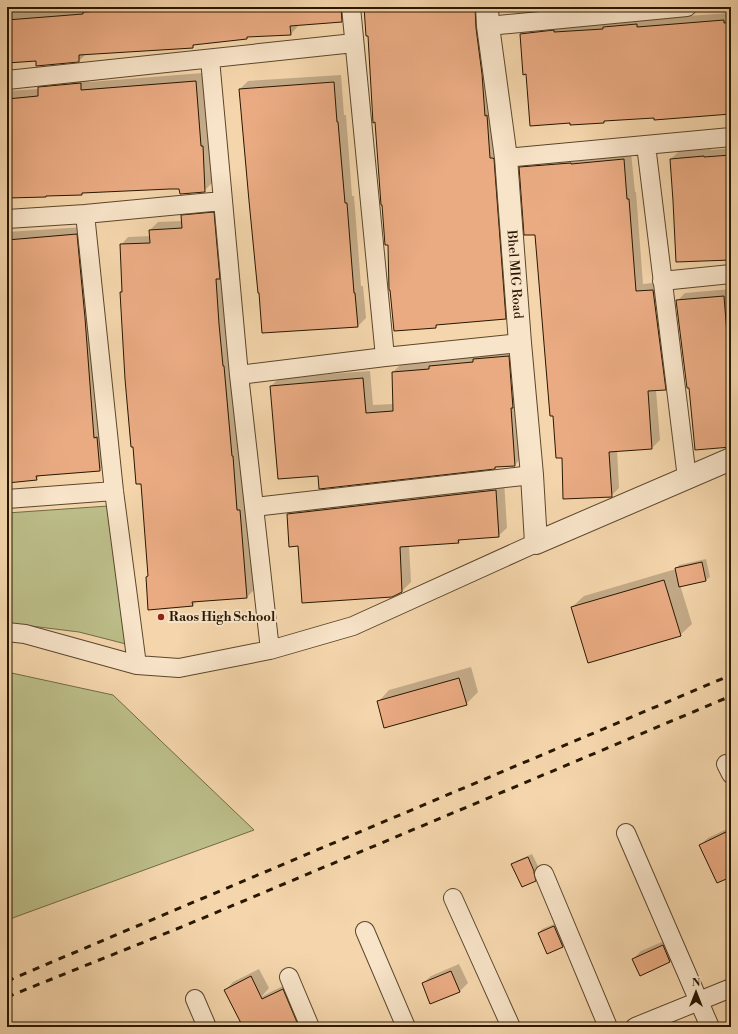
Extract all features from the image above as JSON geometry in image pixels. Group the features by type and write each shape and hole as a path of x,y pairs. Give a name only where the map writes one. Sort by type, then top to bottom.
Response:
{"street":[{"path":"351,7 385,357"},
{"path":"488,17 687,7"},
{"name":"Bhel MIG Road","path":"488,17 506,158 532,475 536,543"},
{"path":"7,80 354,43"},
{"path":"210,59 239,375 270,650"},
{"path":"506,158 731,137"},
{"path":"646,145 686,478"},
{"path":"7,219 85,214 222,201"},
{"path":"85,214 114,491 137,665"},
{"path":"662,281 731,274"},
{"path":"239,375 385,357 520,343"},
{"path":"7,632 25,634 137,665 179,668 270,650 353,626 536,543 731,459"},
{"path":"254,507 532,475"},
{"path":"7,499 114,491"},
{"path":"626,833 710,1027"},
{"path":"544,874 608,1027"},
{"path":"453,898 511,1027"},
{"path":"365,931 406,1027"},
{"path":"288,977 310,1027"},
{"path":"635,1027 731,988"},
{"path":"195,999 207,1027"}],"green space":[{"path":"108,506 126,644 79,632 7,623 7,513"},
{"path":"7,672 113,695 254,830 7,920"}],"building":[{"path":"120,7 341,7 342,22 290,26 291,35 247,37 247,39 193,45 193,48 79,55 79,62 36,66 36,61 7,63 7,20 83,14 83,12 120,10"},
{"path":"364,7 475,7 485,116 487,115 490,158 494,159 506,319 436,325 436,328 394,331 389,290 388,245 385,245 375,122 373,123 368,36 366,36"},
{"path":"724,20 724,23 731,22 731,114 654,120 654,118 604,121 604,123 570,125 570,123 530,126 526,74 523,75 520,34 554,30 554,32 603,29 603,27 637,24 637,27"},
{"path":"196,81 201,146 203,146 205,192 180,194 179,189 170,189 7,198 7,99 38,96 38,87 81,83 81,90"},
{"path":"334,82 358,327 262,333 239,89"},
{"path":"731,155 731,260 676,262 670,159"},
{"path":"624,159 627,199 629,199 636,291 653,290 666,390 648,391 652,449 609,452 612,497 563,499 562,458 556,458 553,416 550,416 535,235 524,235 519,167"},
{"path":"214,212 220,279 216,279 219,324 233,456 237,510 240,510 247,598 192,602 193,606 148,610 146,577 148,576 141,484 136,484 125,379 120,292 122,292 120,244 150,243 149,230 182,228 181,215"},
{"path":"77,234 94,438 97,437 100,471 36,476 37,480 7,483 7,240"},
{"path":"724,296 731,366 731,447 695,450 689,388 687,388 676,300"},
{"path":"509,356 515,466 495,467 495,469 319,489 318,476 278,479 270,386 363,378 366,413 393,411 392,372 429,369 429,366 473,362 473,359"},
{"path":"496,490 499,537 458,540 459,543 400,547 402,592 392,597 302,603 298,546 289,547 287,514"},
{"path":"702,562 706,581 679,587 675,568"},
{"path":"664,580 681,636 588,663 571,607"},
{"path":"459,678 467,705 384,728 377,701"},
{"path":"726,832 731,842 731,877 717,883 699,845"},
{"path":"528,857 534,871 536,881 522,887 511,864"},
{"path":"554,926 563,947 547,954 538,933"},
{"path":"663,945 670,962 640,976 632,959"},
{"path":"451,971 460,992 430,1004 422,983"},
{"path":"251,976 262,999 283,989 299,1027 243,1027 224,990"}],"railway":[{"path":"7,981 731,675"},
{"path":"7,997 184,926 731,696"}],"place":[{"name":"Raos High School","path":"161,617"}]}
